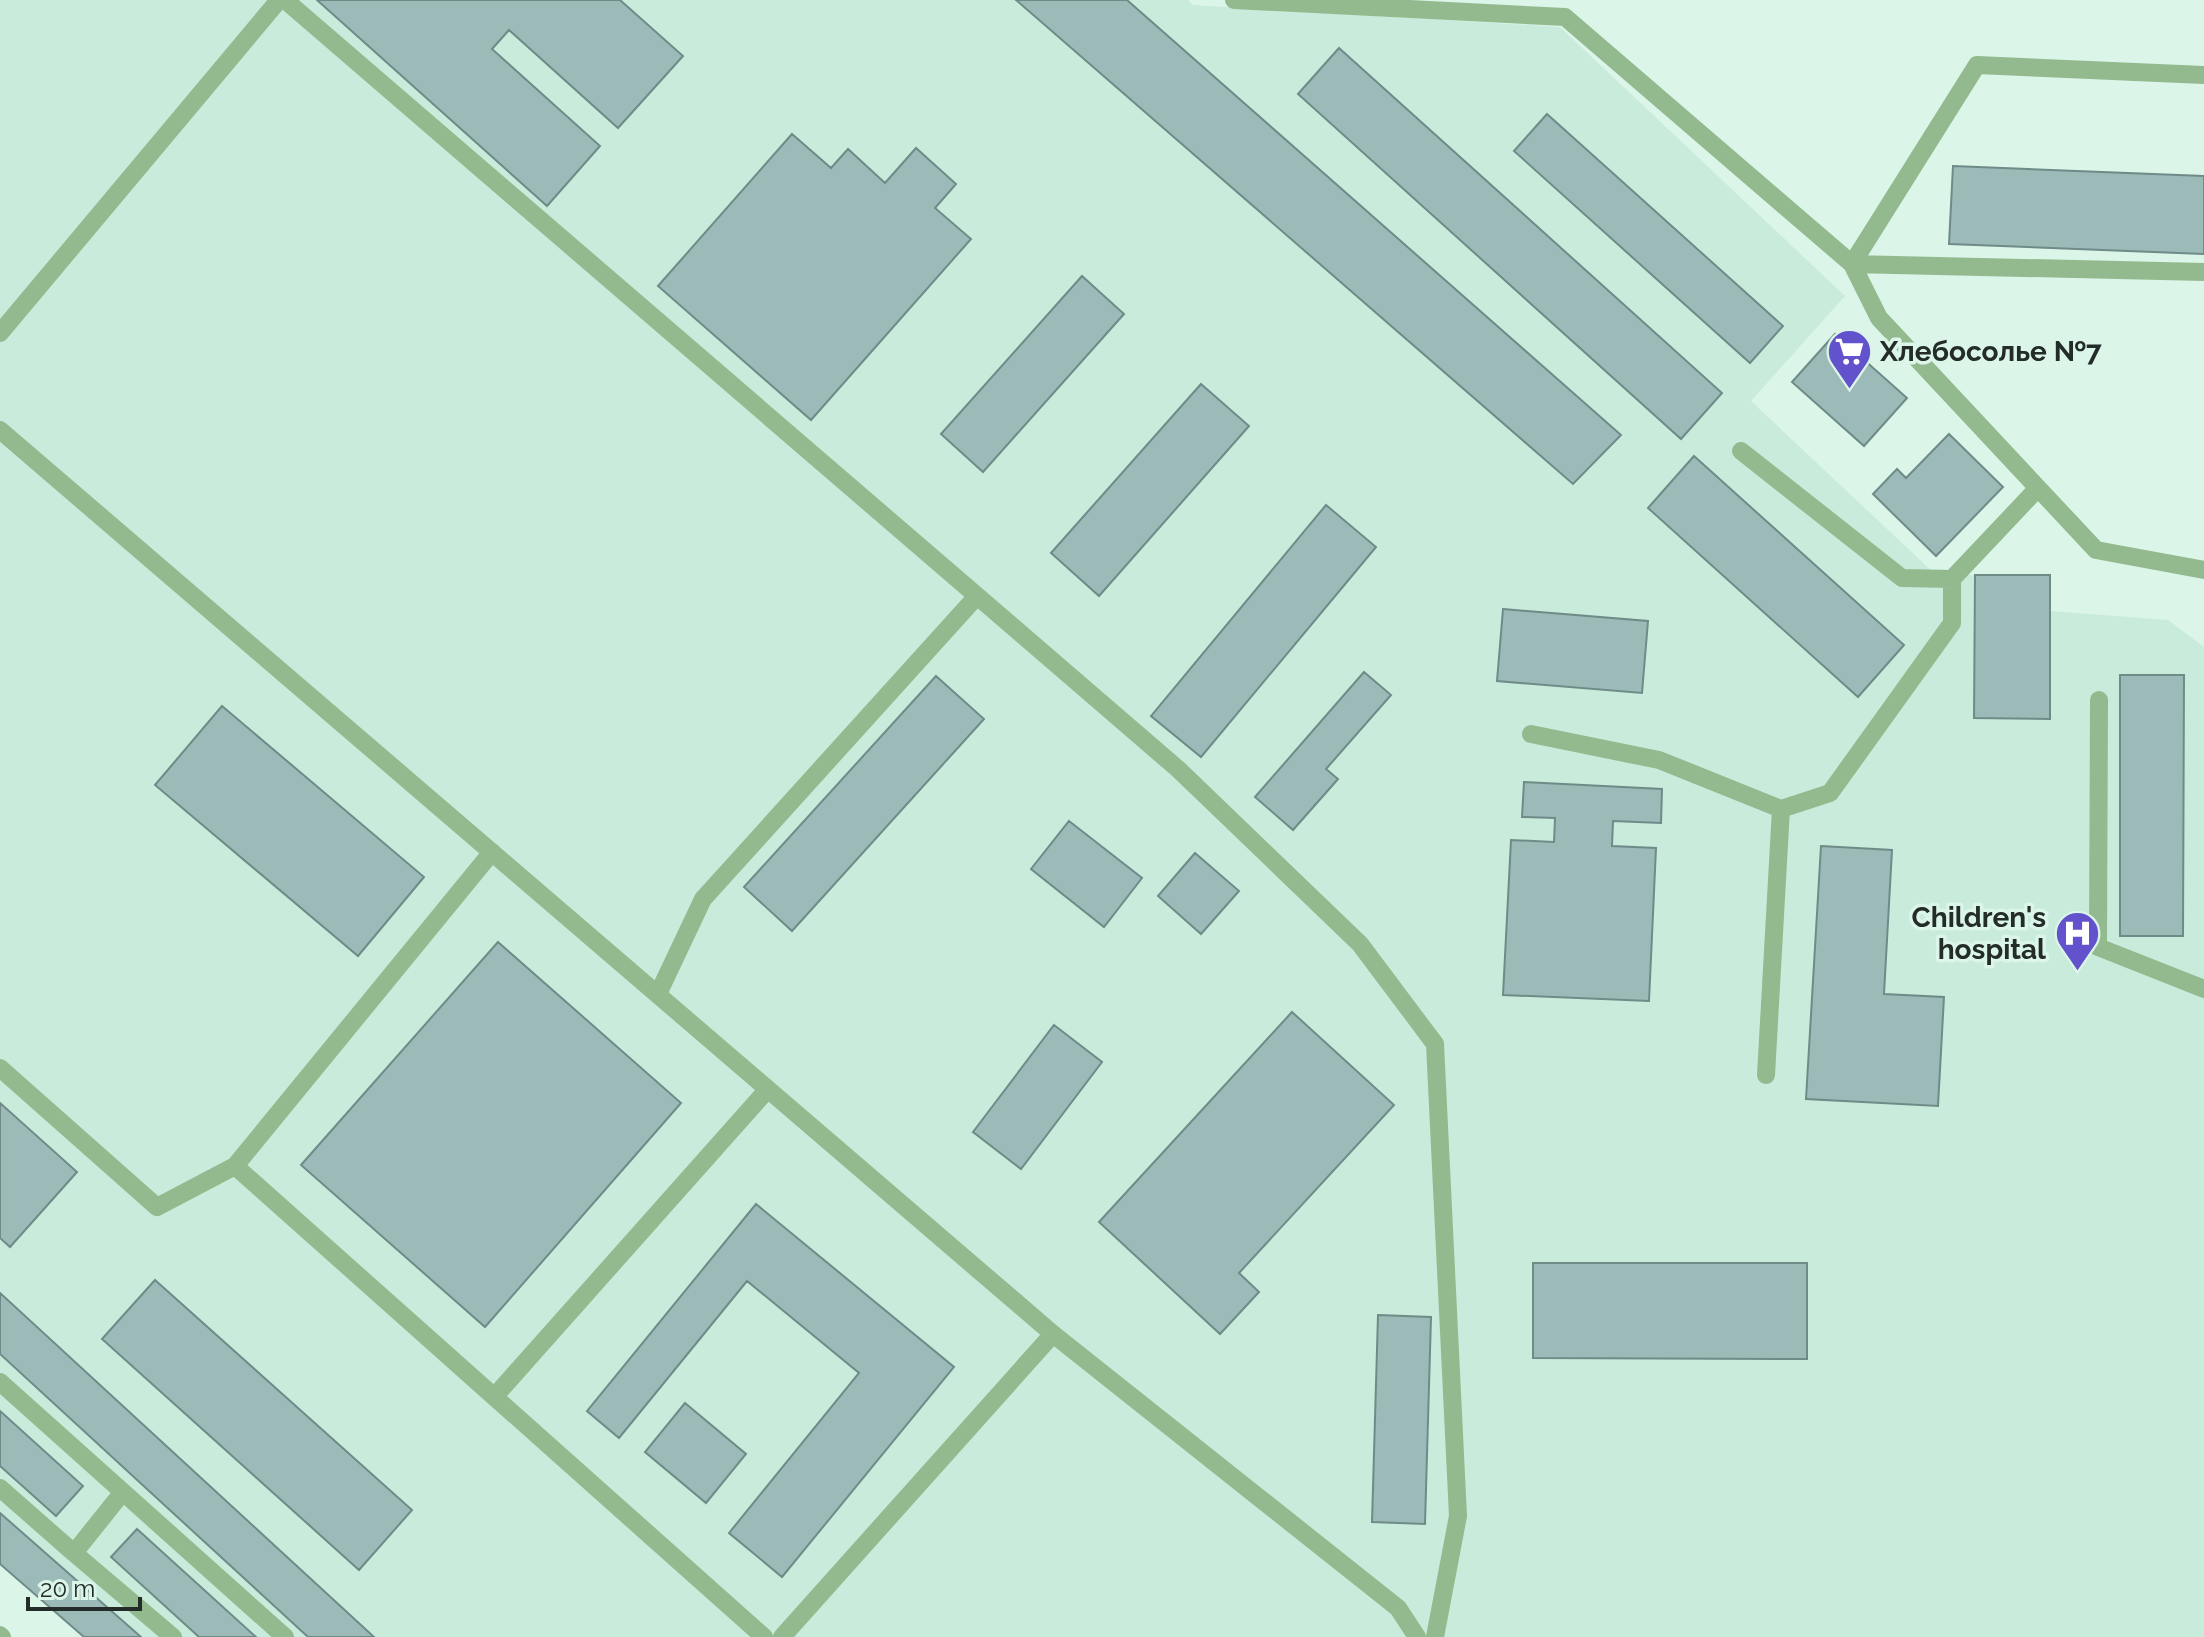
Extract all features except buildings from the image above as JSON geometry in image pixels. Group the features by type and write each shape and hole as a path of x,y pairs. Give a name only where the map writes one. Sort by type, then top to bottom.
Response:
{"lane":[{"path":"0,333 282,0 1178,769 1348,933 1435,1044 1458,1516 1435,1637"},
{"path":"1234,0 1565,17 1852,264 1879,318 2096,550 2204,570"},
{"path":"1852,264 1977,65 2204,75"},
{"path":"1852,264 2204,272"},
{"path":"0,430 1053,1334 1398,1608 1417,1637"},
{"path":"1741,451 1902,578 1952,579"},
{"path":"1531,734 1659,760 1781,809 1830,793 1952,623 1952,579 2038,488"},
{"path":"658,994 703,899 977,596"},
{"path":"2099,700 2098,947 2204,989"},
{"path":"1766,1075 1781,809"},
{"path":"0,1068 157,1207 235,1166 492,852"},
{"path":"495,1396 768,1089"},
{"path":"235,1166 764,1637"},
{"path":"782,1637 1053,1334"},
{"path":"0,1382 285,1637"},
{"path":"0,1488 173,1637"},
{"path":"74,1553 122,1493"}],"shaded area":[{"path":"0,0 1188,0 1193,5 1560,27 1845,296 1751,401 1937,576 1975,575 1975,718 2050,719 2050,611 2168,620 2204,647 2204,1637 84,1637 0,1564"}],"place":[{"name":"Хлебосолье №7","path":"1849,390"},
{"name":"Children's hospital","path":"2077,972"}]}
